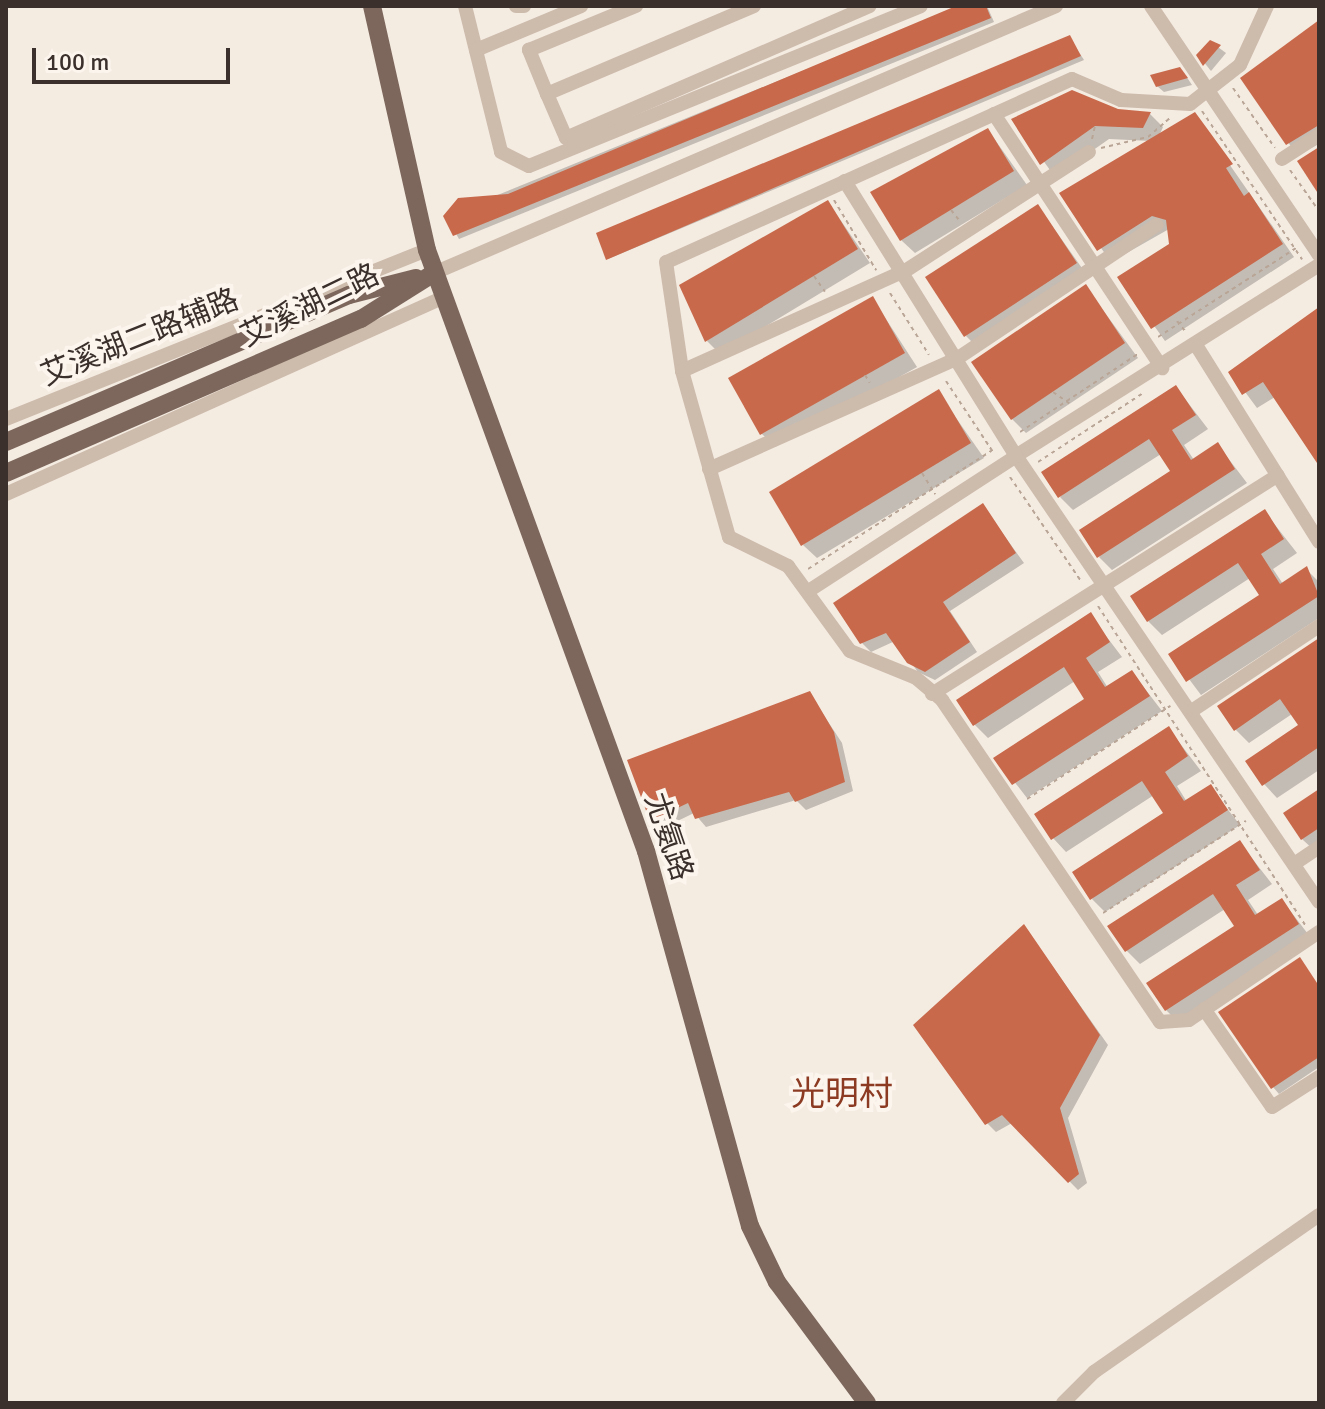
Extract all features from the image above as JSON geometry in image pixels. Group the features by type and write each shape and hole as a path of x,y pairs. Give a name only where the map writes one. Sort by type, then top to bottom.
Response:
{"main road":[{"name":"尤氨路","path":"372,6 434,273 632,794 750,1226 777,1282 867,1403"},
{"name":"艾溪湖二路","path":"6,442 349,295 434,273"},
{"name":"艾溪湖二路","path":"6,473 361,319 434,273"}],"street":[{"path":"465,6 501,152 529,166 921,6"},
{"path":"516,6 524,6"},
{"path":"476,50 581,6"},
{"path":"636,6 529,50 566,138 870,6"},
{"path":"547,94 754,6"},
{"path":"434,273 1056,6"},
{"path":"1151,6 1319,255"},
{"path":"1267,6 1240,65 1189,103 1121,100 1072,79 666,262 682,371 729,537 797,576 810,590 850,651 916,678 932,694 1015,807 1160,1022 1204,1009 1316,934"},
{"path":"994,114 1162,368"},
{"path":"1282,159 1319,135"},
{"path":"682,371 905,271 1089,152"},
{"path":"845,181 905,271 1016,456 1193,710 1319,902"},
{"path":"709,469 958,358 1093,264 1157,225"},
{"name":"艾溪湖二路辅路","path":"6,419 427,250"},
{"path":"810,590 1319,265"},
{"path":"6,494 443,298"},
{"path":"1196,345 1319,542"},
{"path":"932,694 1107,587 1278,475"},
{"path":"1193,710 1319,626"},
{"path":"1294,864 1319,847"},
{"path":"1204,1009 1272,1107 1319,1077"},
{"path":"1063,1403 1094,1372 1319,1215"}],"path":[{"path":"1225,77 1319,211"},
{"path":"1089,152 1148,137 1189,103 1295,249"},
{"path":"827,189 992,451"},
{"path":"797,576 1149,348 1168,325 1310,242"},
{"path":"814,276 833,303"},
{"path":"1053,392 1067,399 1080,418"},
{"path":"1002,466 1244,822 1316,934"},
{"path":"922,473 941,505"},
{"path":"1015,807 1184,697"},
{"path":"1092,921 1260,812"}],"building":[{"path":"956,6 986,6 991,18 453,236 443,216 458,198 508,194"},
{"path":"1319,20 1319,125 1286,145 1240,78"},
{"path":"1070,35 1081,56 606,260 596,233"},
{"path":"1210,40 1221,45 1203,66 1196,55"},
{"path":"1180,67 1188,78 1156,87 1150,75"},
{"path":"1072,90 1118,109 1151,112 1143,128 1095,126 1040,165 1011,119"},
{"path":"1195,112 1233,164 1226,168 1244,196 1249,192 1283,244 1151,329 1117,277 1169,244 1166,220 1152,216 1097,251 1059,193"},
{"path":"988,128 1014,171 900,241 870,192"},
{"path":"1319,147 1319,195 1297,161"},
{"path":"828,200 858,249 705,342 679,285"},
{"path":"1038,204 1077,263 964,337 925,277"},
{"path":"1086,284 1125,343 1011,420 971,362"},
{"path":"873,296 905,353 760,435 728,378"},
{"path":"1319,307 1319,466 1263,382 1242,395 1228,372"},
{"path":"1176,385 1196,415 1172,430 1191,460 1218,442 1235,469 1097,558 1079,530 1170,471 1149,439 1058,498 1041,472"},
{"path":"939,389 971,443 801,546 769,492"},
{"path":"983,503 1016,553 943,602 970,642 925,672 907,663 886,633 860,644 833,603"},
{"path":"1265,509 1284,539 1261,554 1280,584 1307,566 1319,596 1186,682 1168,654 1259,595 1238,563 1147,622 1130,596"},
{"path":"1091,612 1110,642 1086,658 1105,687 1132,670 1150,696 1012,785 993,758 1084,699 1064,667 973,726 956,700"},
{"path":"1319,638 1319,747 1262,786 1245,761 1298,725 1280,699 1234,731 1217,706"},
{"path":"810,691 834,732 845,782 795,802 789,792 695,819 688,803 650,821 627,760"},
{"path":"1169,726 1188,756 1165,772 1184,801 1211,784 1228,810 1090,900 1072,872 1163,813 1142,781 1051,840 1034,814"},
{"path":"1319,789 1319,828 1301,840 1283,813"},
{"path":"1240,840 1260,870 1236,885 1255,915 1282,898 1299,924 1165,1011 1146,983 1234,926 1213,894 1125,952 1107,926"},
{"path":"1024,924 1100,1035 1060,1108 1079,1174 1068,1183 1002,1115 985,1125 913,1025"},
{"path":"1300,957 1319,986 1319,1057 1271,1089 1218,1012"}],"district":[{"name":"光明村","path":"842,1095"}]}
